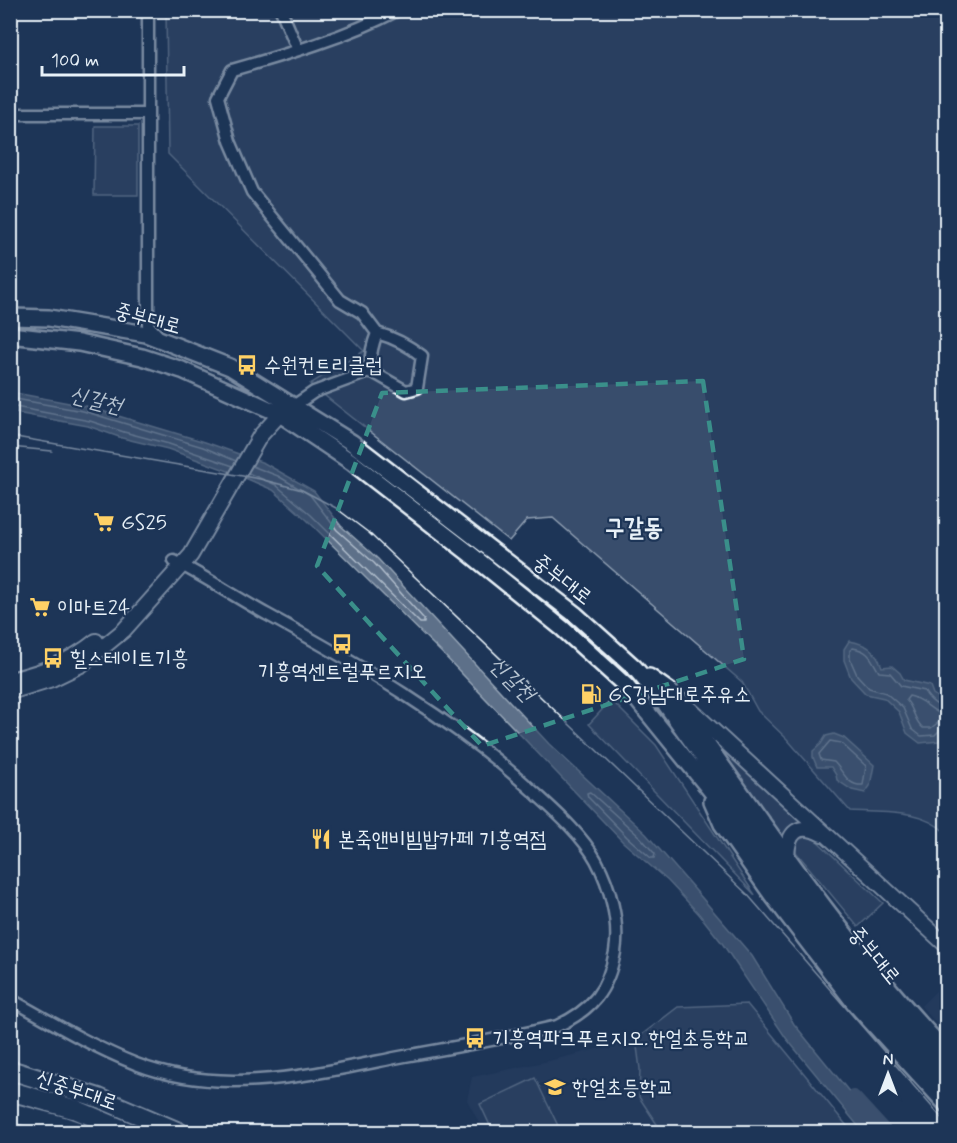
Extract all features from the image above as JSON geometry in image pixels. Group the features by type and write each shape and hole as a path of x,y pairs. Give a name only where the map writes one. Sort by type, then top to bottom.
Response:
{"highway":[{"path":"10,1070 99,1098 178,1132"},
{"name":"신중부대로","path":"10,1091 77,1110 129,1132"},
{"name":"신중부대로","path":"10,1112 80,1132"},
{"path":"10,1123 42,1132"}],"main road":[{"name":"중부대로","path":"10,316 49,318 146,334 230,366 351,442 576,615 634,668 664,702 813,911 915,1037 946,1070"},
{"name":"중부대로","path":"10,335 79,342 142,357 182,369 280,414 353,463 563,629 626,686 733,818 786,896 855,987 946,1087"},
{"path":"634,668 669,691 814,894 946,1052"},
{"path":"704,785 722,824 818,957 856,1005 946,1104"}],"street":[{"path":"148,10 148,325 162,340"},
{"path":"281,10 298,50"},
{"path":"10,680 52,668 79,655 118,623 178,563 191,555 260,436 280,414 314,392 371,371 406,391 417,388 422,356 408,344 377,333 362,313 340,300 252,192 230,141 218,98 232,70 298,50 380,20 398,10"},
{"path":"10,114 148,114"},
{"path":"125,330 148,325"},
{"path":"371,371 371,355 377,333"},
{"path":"10,692 52,679 81,665 124,630 178,563"},
{"path":"10,999 137,1064 195,1078 246,1081 306,1076 557,1026 585,1010 607,982 616,948 612,900 595,859 574,831 546,803 465,734 419,702 178,563"},
{"path":"669,691 946,945"},
{"path":"787,856 788,843 791,835 796,831 805,828 815,830 829,838"}],"highlighted area":[{"path":"703,381 744,659 482,746 317,566 382,393"}],"shaded area":[{"path":"166,11 946,11 946,833 936,825 914,816 850,811 787,739 758,711 742,682 553,518 527,520 509,541 310,384 364,351 168,154"},
{"path":"95,126 138,126 138,195 94,195"},
{"path":"611,700 656,745 755,895 589,724"},
{"path":"690,714 815,828 784,843"},
{"path":"814,838 883,903 858,927 796,852 796,844 800,839"},
{"path":"946,981 946,1034 921,1006"},
{"path":"747,1004 852,1132 662,1132 639,1097 640,1069 636,1039 678,1007"},
{"name":"한얼초등학교","path":"636,1039 640,1069 639,1097 662,1132 484,1132 467,1100 472,1077"},
{"path":"535,1078 561,1132 493,1132 480,1104"}],"water":[{"path":"10,392 85,406 205,442 264,463 314,491 341,526 378,559 549,744 646,834 752,956 794,1024 882,1132 863,1132 786,1038 722,943 668,881 623,842 442,653 307,520 273,490 168,449 122,438 88,426 11,412"},
{"path":"849,641 870,649 877,656 882,667 892,666 904,680 930,686 933,694 946,703 946,730 939,741 920,743 907,733 899,712 884,698 866,694 851,678 844,660 844,649"},
{"path":"834,734 844,738 874,765 870,786 865,793 852,790 837,780 831,767 817,767 813,751 826,736"}],"waterway":[{"name":"신갈천","path":"853,1098 884,1132"}],"tram line":[{"path":"10,436 260,479 302,490 336,508 369,533 747,894 946,1123"},
{"path":"10,447 52,451"}],"place":[{"name":"수원컨트리클럽","path":"247,365"},
{"name":"GS25","path":"104,522"},
{"name":"이마트24","path":"40,607"},
{"name":"기흥역센트럴푸르지오","path":"342,644"},
{"name":"힐스테이트기흥","path":"53,658"},
{"name":"GS강남대로주유소","path":"591,694"},
{"name":"본죽앤비빔밥카페 기흥역점","path":"321,839"},
{"name":"기흥역파크푸르지오.한얼초등학교","path":"475,1038"},
{"name":"한얼초등학교","path":"555,1087"}],"district":[{"name":"구갈동","path":"634,527"}]}
